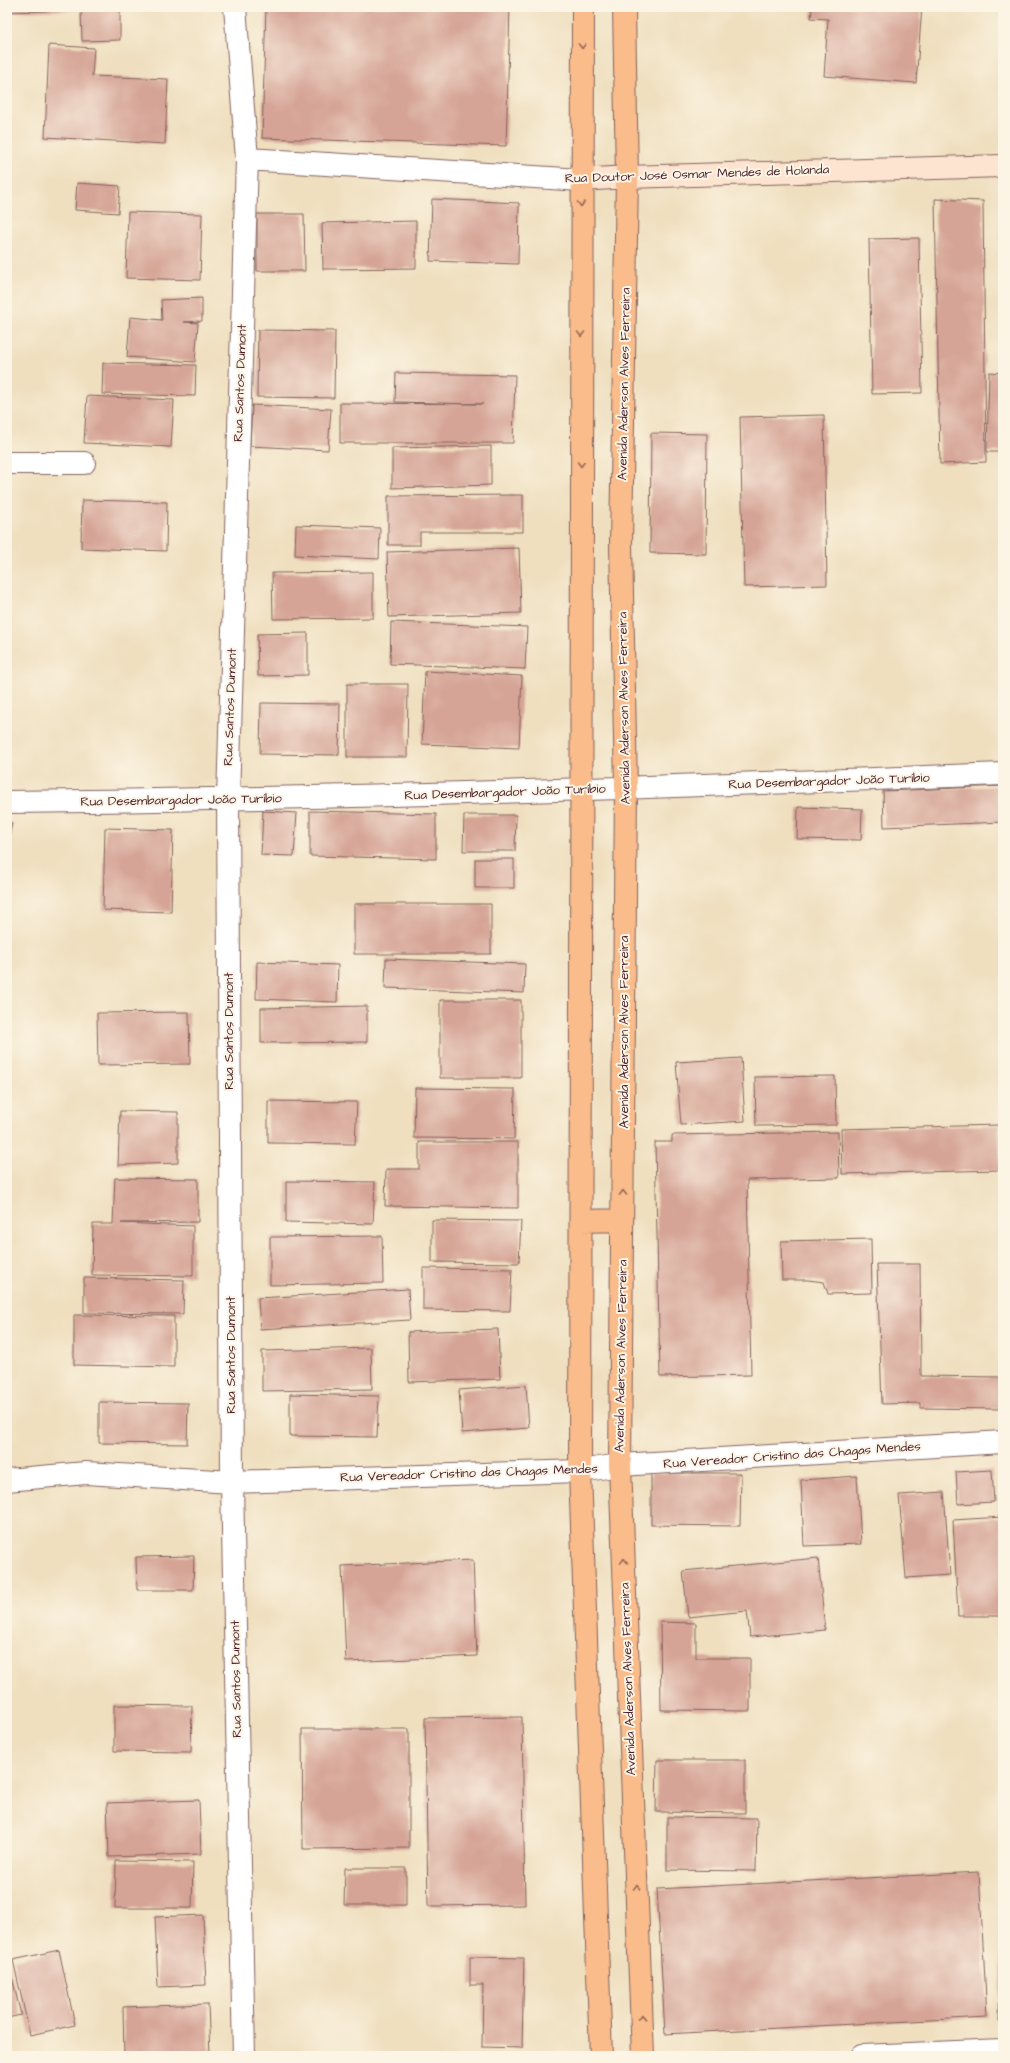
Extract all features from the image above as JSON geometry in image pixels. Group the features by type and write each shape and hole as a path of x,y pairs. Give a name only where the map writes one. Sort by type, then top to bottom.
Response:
{"main road":[{"path":"582,7 580,1471 601,2056"},
{"name":"Avenida Aderson Alves Ferreira","path":"624,7 627,177 621,544 626,788 620,1465 643,2056"},
{"path":"580,1221 622,1220"}],"street":[{"name":"Rua Santos Dumont","path":"235,7 247,159 228,800 232,1482 244,2056"},
{"name":"Rua Doutor José Osmar Mendes de Holanda","path":"247,159 581,180 627,177 1003,166"},
{"path":"7,464 84,462"},
{"name":"Rua Desembargador João Turíbio","path":"7,802 228,800 626,788 1003,774"},
{"name":"Rua Vereador Cristino das Chagas Mendes","path":"7,1480 86,1472 232,1482 580,1471 620,1465 1003,1442"},
{"path":"862,2056 1003,2050"}],"building":[{"path":"7,7 126,7 126,9 120,9 120,40 82,41 81,10 7,12"},
{"path":"266,7 510,7 506,146 262,138"},
{"path":"812,7 922,7 916,83 824,76 828,19 811,18"},
{"path":"49,45 94,48 92,76 168,79 165,144 45,137"},
{"path":"77,183 120,186 118,213 75,210"},
{"path":"1000,190 1003,190 1003,310 1001,310"},
{"path":"432,199 519,203 518,264 430,261"},
{"path":"935,199 983,201 986,462 940,464"},
{"path":"128,212 202,214 200,280 126,278"},
{"path":"257,214 304,214 305,271 257,271"},
{"path":"416,221 416,268 323,269 322,223"},
{"path":"919,238 922,393 872,394 869,239"},
{"path":"202,298 202,321 184,322 198,323 195,362 127,357 130,317 162,320 161,300"},
{"path":"258,330 335,331 334,398 257,397"},
{"path":"103,363 196,365 195,396 102,394"},
{"path":"989,372 1003,373 1003,452 987,452"},
{"path":"396,373 515,375 513,443 340,443 340,403 483,404 395,402"},
{"path":"87,396 174,400 171,447 84,443"},
{"path":"252,405 331,409 328,450 250,446"},
{"path":"824,415 827,585 744,587 740,417"},
{"path":"651,433 707,434 706,554 650,553"},
{"path":"491,446 491,485 392,488 392,448"},
{"path":"523,495 523,532 420,532 420,545 388,545 388,496"},
{"path":"82,500 167,502 166,551 81,548"},
{"path":"296,525 380,528 379,559 295,555"},
{"path":"519,548 521,613 389,617 387,552"},
{"path":"373,572 373,618 273,619 272,573"},
{"path":"391,622 527,627 525,669 390,664"},
{"path":"308,633 308,675 258,676 257,634"},
{"path":"425,671 522,676 519,748 422,744"},
{"path":"347,684 408,684 407,757 347,757"},
{"path":"261,703 340,704 339,755 260,754"},
{"path":"1003,786 1003,822 884,827 883,791"},
{"path":"798,807 862,809 861,840 797,839"},
{"path":"263,811 297,813 294,856 261,855"},
{"path":"310,811 436,814 436,859 310,856"},
{"path":"464,815 516,815 515,851 463,851"},
{"path":"7,822 12,823 8,844 7,844"},
{"path":"105,828 173,830 171,912 103,910"},
{"path":"475,859 514,859 514,888 475,888"},
{"path":"354,904 491,904 491,954 354,954"},
{"path":"386,959 525,964 524,993 385,988"},
{"path":"257,962 338,965 337,1002 256,999"},
{"path":"440,1000 521,1000 521,1078 440,1078"},
{"path":"367,1006 367,1042 261,1043 261,1008"},
{"path":"189,1012 190,1064 98,1065 97,1013"},
{"path":"741,1058 745,1121 681,1125 676,1062"},
{"path":"835,1076 836,1125 756,1126 755,1077"},
{"path":"415,1088 515,1089 514,1139 414,1138"},
{"path":"268,1101 357,1102 355,1144 268,1143"},
{"path":"120,1111 178,1112 178,1163 118,1165"},
{"path":"999,1125 1000,1170 842,1174 841,1129"},
{"path":"838,1132 839,1178 747,1180 751,1375 660,1377 655,1142 672,1142 672,1135"},
{"path":"419,1142 518,1142 518,1208 385,1206 386,1169 419,1169"},
{"path":"115,1178 198,1179 198,1222 121,1223 193,1226 193,1276 92,1275 93,1224 113,1224"},
{"path":"286,1181 375,1182 373,1224 286,1222"},
{"path":"432,1220 521,1221 519,1263 432,1262"},
{"path":"382,1236 383,1283 270,1285 270,1237"},
{"path":"871,1239 872,1293 828,1294 824,1282 808,1280 782,1280 781,1241"},
{"path":"877,1264 920,1264 921,1376 1003,1377 1003,1409 920,1408 920,1403 882,1404"},
{"path":"423,1268 512,1269 510,1311 423,1310"},
{"path":"84,1278 184,1280 183,1314 84,1313"},
{"path":"408,1289 410,1320 260,1329 258,1298"},
{"path":"74,1315 174,1316 174,1367 74,1365"},
{"path":"498,1329 500,1379 409,1382 408,1332"},
{"path":"371,1348 372,1389 262,1391 262,1351"},
{"path":"526,1385 529,1428 462,1433 459,1390"},
{"path":"290,1394 379,1396 377,1437 290,1436"},
{"path":"99,1402 188,1403 187,1444 99,1443"},
{"path":"992,1470 994,1502 958,1504 956,1472"},
{"path":"651,1473 741,1473 740,1526 651,1525"},
{"path":"857,1476 861,1544 804,1546 801,1480"},
{"path":"944,1492 950,1575 906,1578 899,1495"},
{"path":"1003,1517 1003,1616 958,1616 953,1520"},
{"path":"194,1556 193,1590 137,1590 136,1557"},
{"path":"818,1558 825,1630 750,1637 747,1611 688,1617 683,1571"},
{"path":"473,1560 477,1656 346,1662 342,1566"},
{"path":"660,1622 696,1623 696,1658 750,1658 750,1711 661,1710"},
{"path":"114,1705 192,1706 191,1752 114,1751"},
{"path":"522,1717 525,1905 428,1906 425,1718"},
{"path":"302,1729 409,1729 409,1848 303,1849"},
{"path":"657,1760 745,1760 745,1813 656,1812"},
{"path":"199,1800 201,1854 109,1857 107,1803"},
{"path":"667,1817 757,1818 756,1871 667,1870"},
{"path":"116,1861 193,1862 192,1908 115,1908"},
{"path":"345,1868 406,1868 406,1905 344,1905"},
{"path":"979,1872 987,2017 665,2034 657,1889"},
{"path":"203,1915 206,1985 158,1987 155,1917"},
{"path":"1001,1919 1003,1919 1003,2021 999,2021"},
{"path":"59,1950 75,2025 30,2035 13,1960"},
{"path":"7,1956 21,2015 7,2018"},
{"path":"470,1957 524,1958 522,2048 482,2047 483,1985 470,1985"},
{"path":"208,2004 210,2056 124,2056 123,2007"}]}
